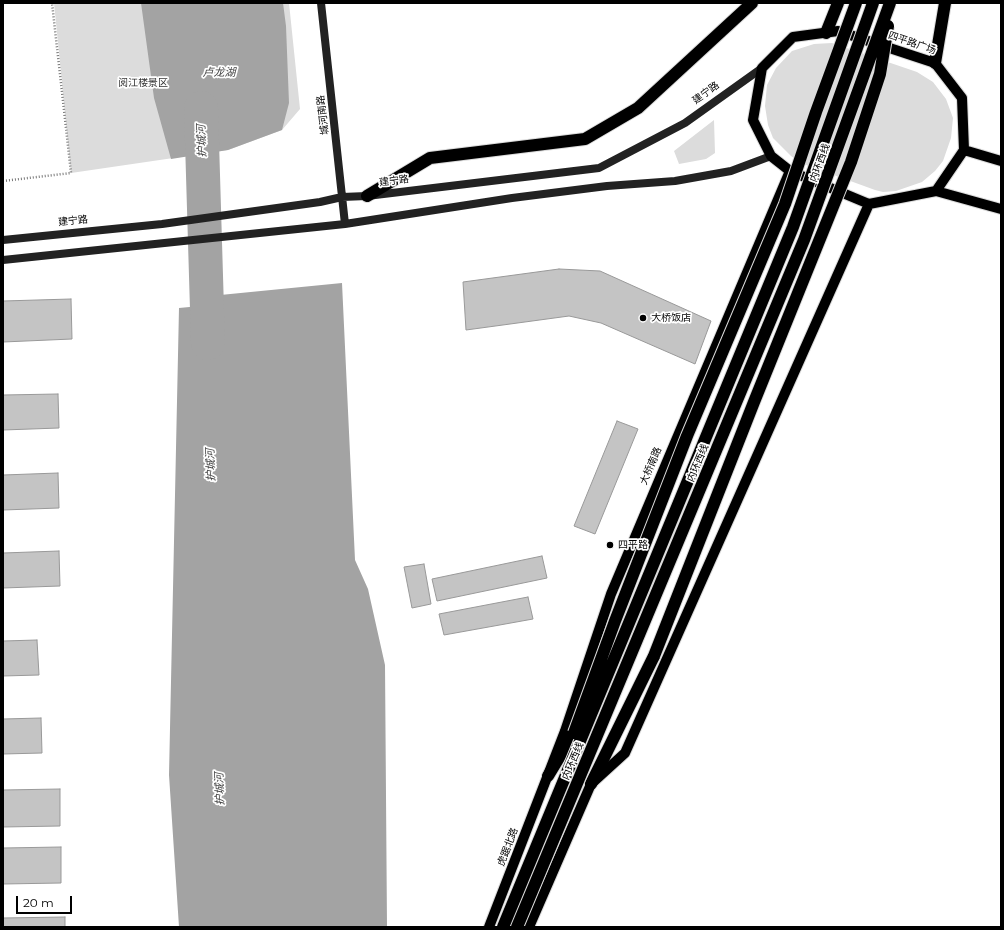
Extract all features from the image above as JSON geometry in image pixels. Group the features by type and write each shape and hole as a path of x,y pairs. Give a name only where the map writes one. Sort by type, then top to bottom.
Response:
{"highway":[{"path":"367,196 430,158 585,139 638,108 752,3"},
{"path":"826,33 838,3"},
{"path":"548,776 574,733 615,621 687,436 785,204 818,105 856,3"},
{"name":"内环西线","path":"503,927 793,227 873,3"},
{"path":"591,784 654,656 757,394 851,162 880,74 891,3"},
{"name":"内环西线","path":"517,927 804,240 891,3"},
{"path":"935,63 946,3"}],"main road":[{"name":"城河南路","path":"320,3 345,224"},
{"name":"四平路广场","path":"762,68 793,37 838,31 935,63 962,98 964,150"},
{"name":"建宁路","path":"3,240 162,224 320,202 342,197 367,196 599,168 685,123 762,68"},
{"path":"762,68 753,120 771,156 790,171 868,204 936,191 1001,209"},
{"path":"936,191 964,150 1001,161"},
{"path":"3,260 345,224 519,197 607,186 675,181 731,171 771,156"},
{"name":"大桥南路","path":"548,776 612,594 790,171"},
{"path":"529,927 591,784 625,753 868,204"},
{"name":"虎踞北路","path":"489,927 548,776"}],"path":[{"path":"3,180 71,173 52,3"}],"green space":[{"name":"阅江楼景区","path":"54,3 289,3 300,109 282,130 228,150 71,173"},
{"path":"832,43 917,72 933,82 946,99 953,118 951,138 943,161 935,171 922,182 896,191 883,192 875,190 801,163 791,156 773,138 768,125 765,106 767,85 776,68 792,51 814,44"},
{"path":"714,120 715,153 706,159 679,164 674,151"}],"water":[{"name":"卢龙湖","path":"141,3 283,3 286,26 289,103 282,130 228,150 171,159 154,98"},
{"path":"342,283 355,560 368,589 385,665 387,927 179,927 169,775 179,308 200,306 200,297"}],"building":[{"name":"大桥饭店","path":"559,269 600,271 711,321 695,364 601,323 569,316 466,330 463,282"},
{"path":"71,299 72,339 3,342 3,301"},
{"path":"58,394 59,428 3,430 3,395"},
{"path":"617,421 638,429 595,534 574,526"},
{"path":"58,473 59,508 3,510 3,475"},
{"path":"59,551 60,586 3,588 3,553"},
{"path":"542,556 547,578 437,601 432,579"},
{"path":"424,564 431,604 412,608 404,567"},
{"path":"528,597 533,619 444,635 439,614"},
{"path":"37,640 39,675 3,676 3,641"},
{"path":"41,718 42,753 3,754 3,719"},
{"path":"60,789 60,826 3,827 3,790"},
{"path":"61,847 61,883 3,884 3,848"},
{"path":"65,917 65,927 3,927 3,918"}],"waterway":[{"name":"护城河","path":"201,108 208,343"}],"place":[{"name":"大桥饭店","path":"643,318"},
{"name":"四平路","path":"610,545"}]}
